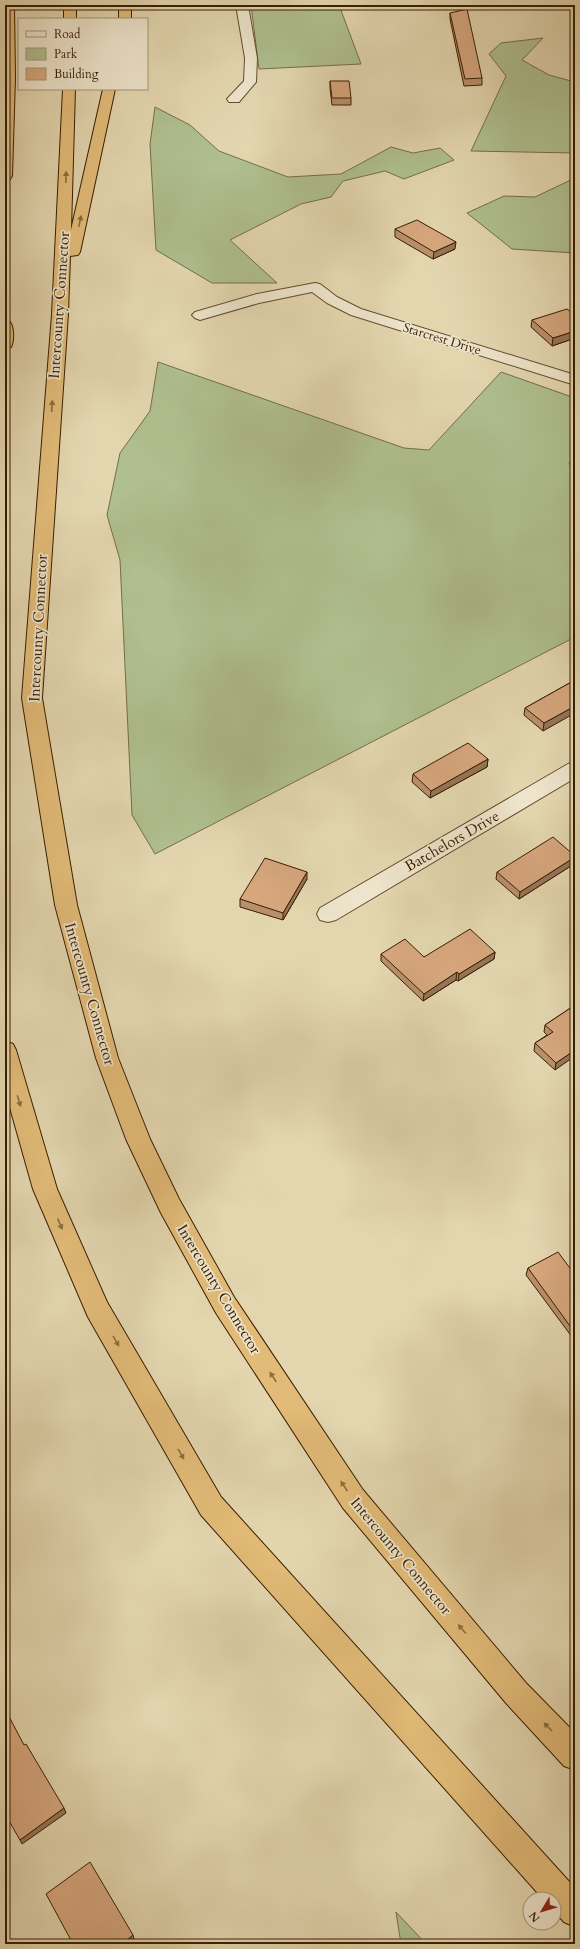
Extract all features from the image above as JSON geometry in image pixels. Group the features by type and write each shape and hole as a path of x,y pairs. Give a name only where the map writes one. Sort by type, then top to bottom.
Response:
{"highway":[{"path":"5,176 9,78 8,5"},
{"path":"70,5 70,18"},
{"path":"124,5 125,18"},
{"name":"Intercounty Connector","path":"70,90 60,314 56,346 32,698 66,905 107,1058 145,1152 170,1206 225,1305 353,1498 516,1693 575,1755"},
{"path":"60,314 109,90"},
{"path":"5,325 5,344"},
{"path":"5,1050 45,1189 97,1309 211,1506 575,1911"}],"street":[{"path":"234,99 250,82 250,58 242,5"},
{"name":"Starcrest Drive","path":"200,316 257,299 315,287 332,300 356,312 575,380"},
{"name":"Batchelors Drive","path":"328,914 575,769"}],"green space":[{"path":"251,5 339,5 361,64 259,69"},
{"path":"543,38 522,60 549,75 575,82 575,153 471,151 506,76 489,54 501,43"},
{"path":"155,107 190,125 219,151 288,177 341,174 391,147 413,153 440,148 454,160 404,179 385,171 343,181 331,197 301,204 230,240 277,283 212,283 156,250 150,144"},
{"path":"575,178 575,253 512,249 467,213 504,196 535,197"},
{"path":"158,362 404,448 429,450 501,372 575,398 575,452 569,464 575,468 575,637 155,854 132,815 120,560 107,515 120,453 150,411"},
{"path":"396,1912 426,1944 401,1944"}],"building":[{"path":"467,9 482,78 465,79 450,13"},
{"path":"330,81 349,81 351,98 332,98"},
{"path":"417,220 456,242 434,252 395,229"},
{"path":"567,309 571,312 575,311 575,331 553,338 532,320"},
{"path":"575,680 575,706 544,723 525,708"},
{"path":"468,743 488,759 431,791 413,774"},
{"path":"553,837 575,857 520,892 497,872"},
{"path":"265,858 307,872 283,913 240,899"},
{"path":"470,929 495,952 459,974 457,972 424,994 381,954 405,939 424,957"},
{"path":"575,1005 575,1050 556,1063 535,1043 553,1032 545,1025"},
{"path":"558,1252 575,1275 575,1333 528,1268"},
{"path":"5,1709 24,1745 26,1744 64,1808 20,1840 5,1814"},
{"path":"90,1862 133,1935 122,1944 73,1944 46,1894"}]}
